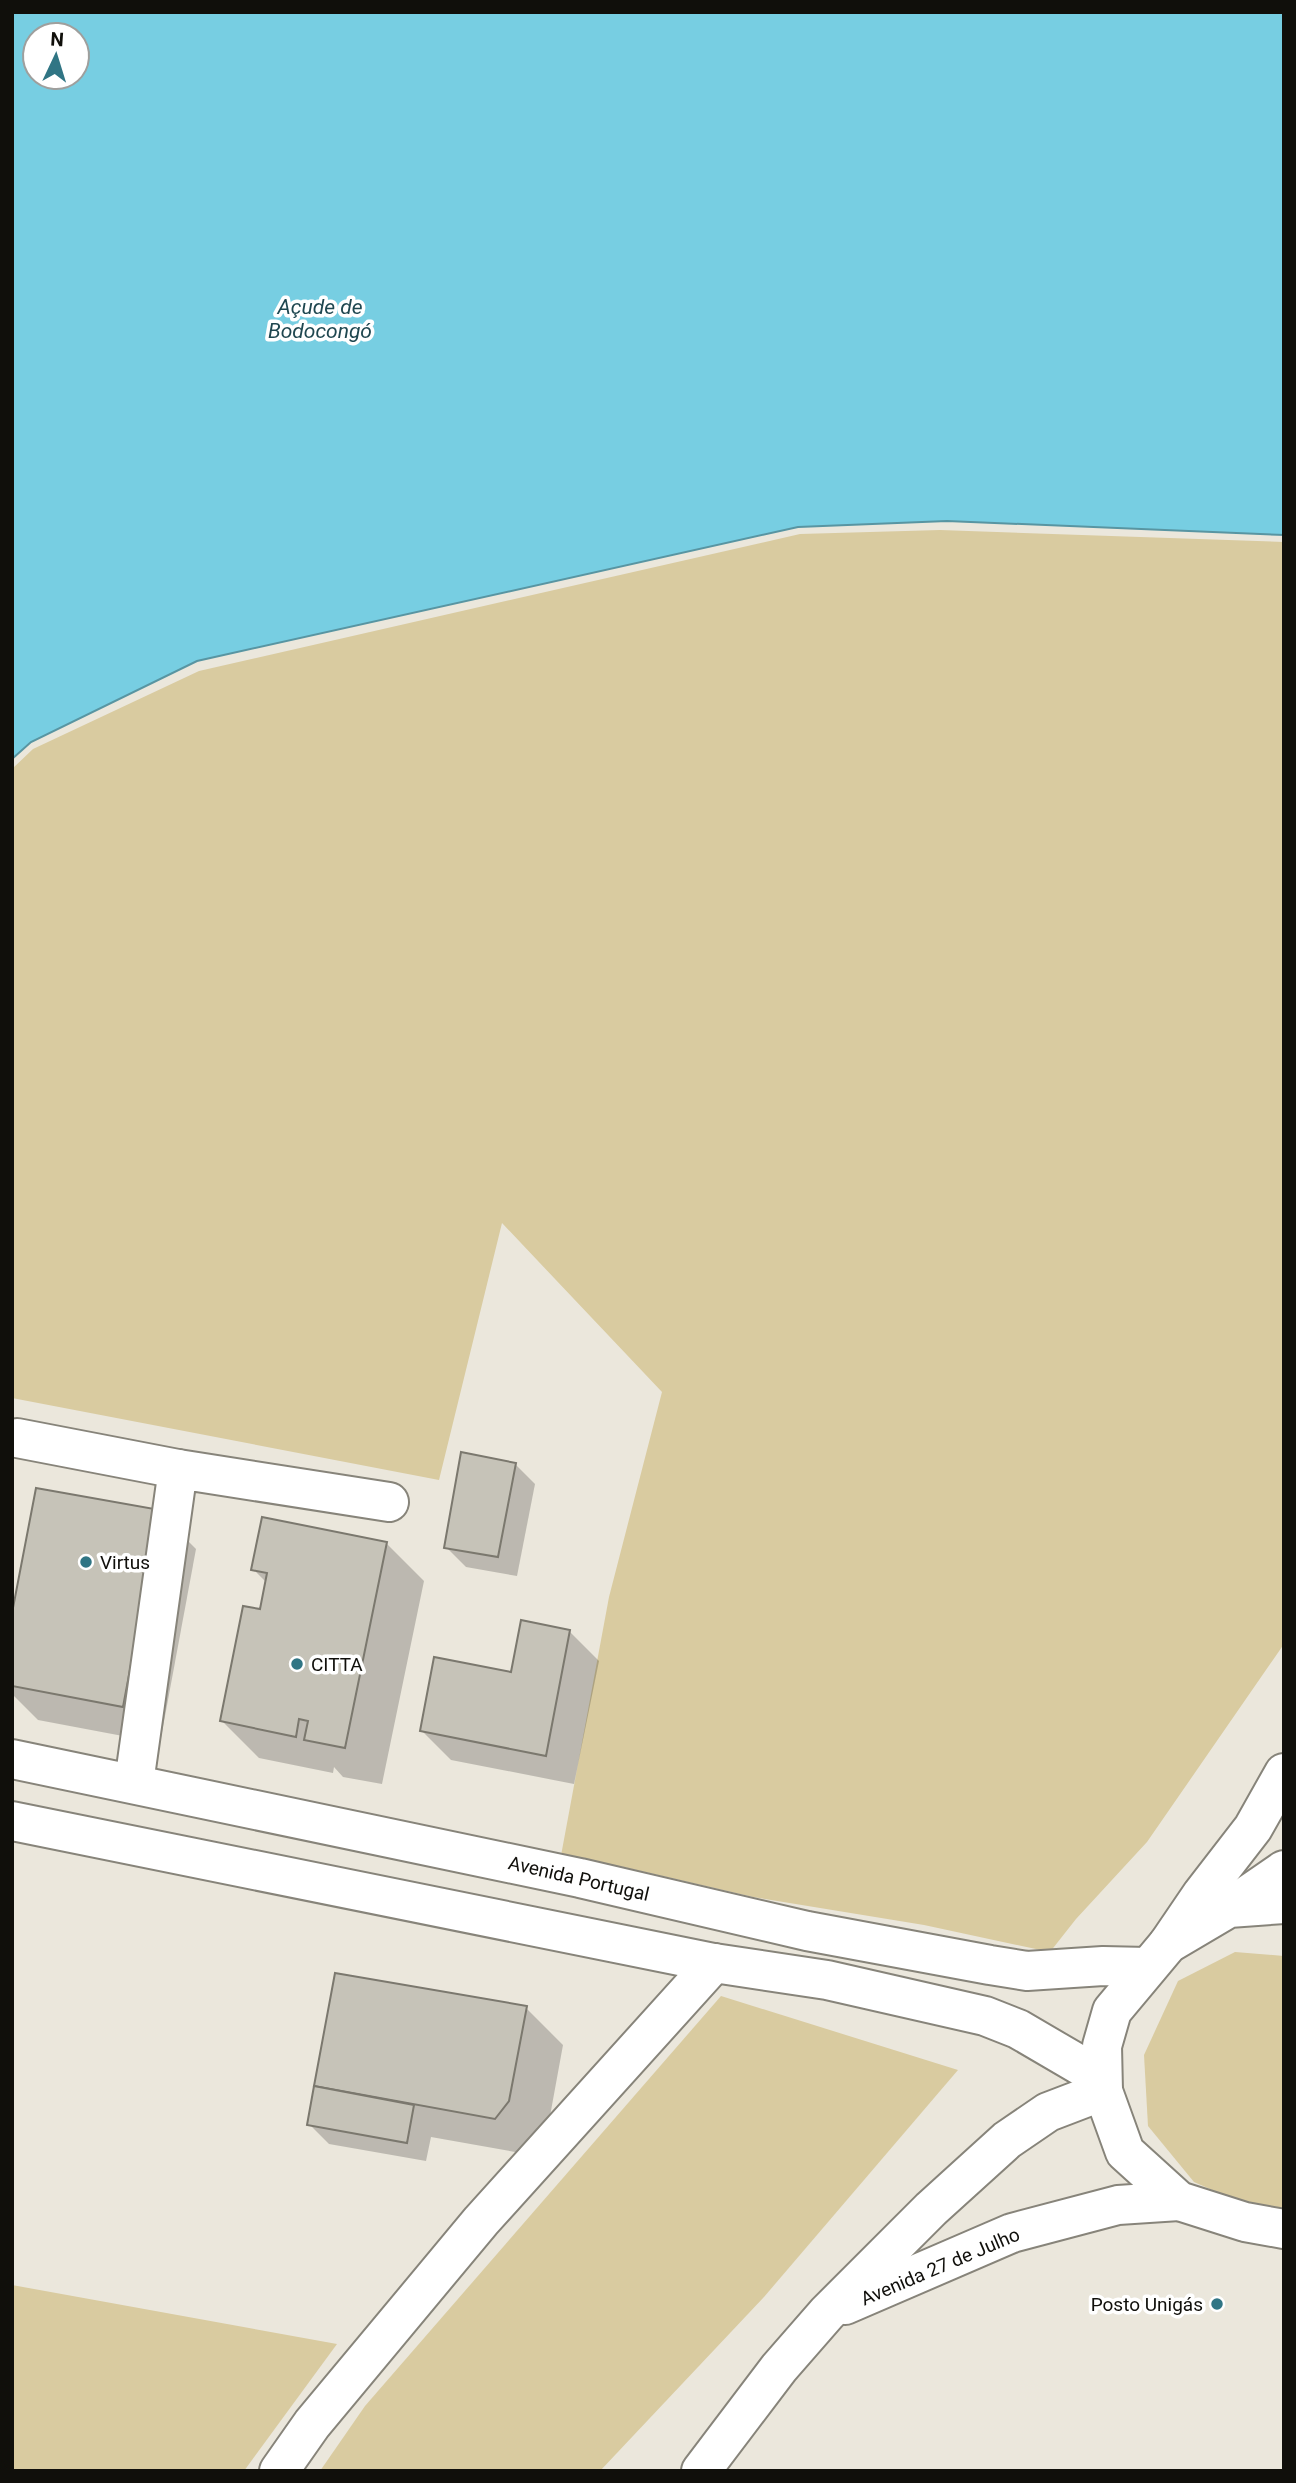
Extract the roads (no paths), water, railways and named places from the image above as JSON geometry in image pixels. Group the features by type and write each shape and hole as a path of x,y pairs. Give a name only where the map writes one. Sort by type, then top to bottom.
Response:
{"main road":[{"path":"17,1438 178,1469 389,1502"},
{"path":"134,1783 178,1469"},
{"name":"Avenida Portugal","path":"12,1759 580,1878 807,1931 990,1965 1027,1971 1103,1966 1158,1955"},
{"path":"1284,1773 1253,1828 1158,1955 1112,2011 1102,2046 1103,2084 1125,2152 1179,2201 1245,2222 1284,2229"},
{"path":"12,1821 714,1963 827,1980 985,2016 1018,2029 1103,2084"},
{"path":"1158,1955 1284,1870"},
{"path":"1229,1908 1284,1904"},
{"path":"279,2471 312,2424 481,2221 714,1963"},
{"name":"Avenida 27 de Julho","path":"701,2471 779,2368 827,2313 931,2210 1007,2140 1048,2112 1103,2084"},
{"name":"Avenida 27 de Julho","path":"827,2313 1012,2233 1118,2205 1179,2201"}],"water":[{"name":"Açude de Bodocongó","path":"12,12 1284,12 1284,535 947,521 798,527 197,661 31,742 12,759"}],"place":[{"name":"Virtus","path":"86,1562"},
{"name":"CITTA","path":"297,1664"},
{"name":"Posto Unigás","path":"1217,2304"}]}
